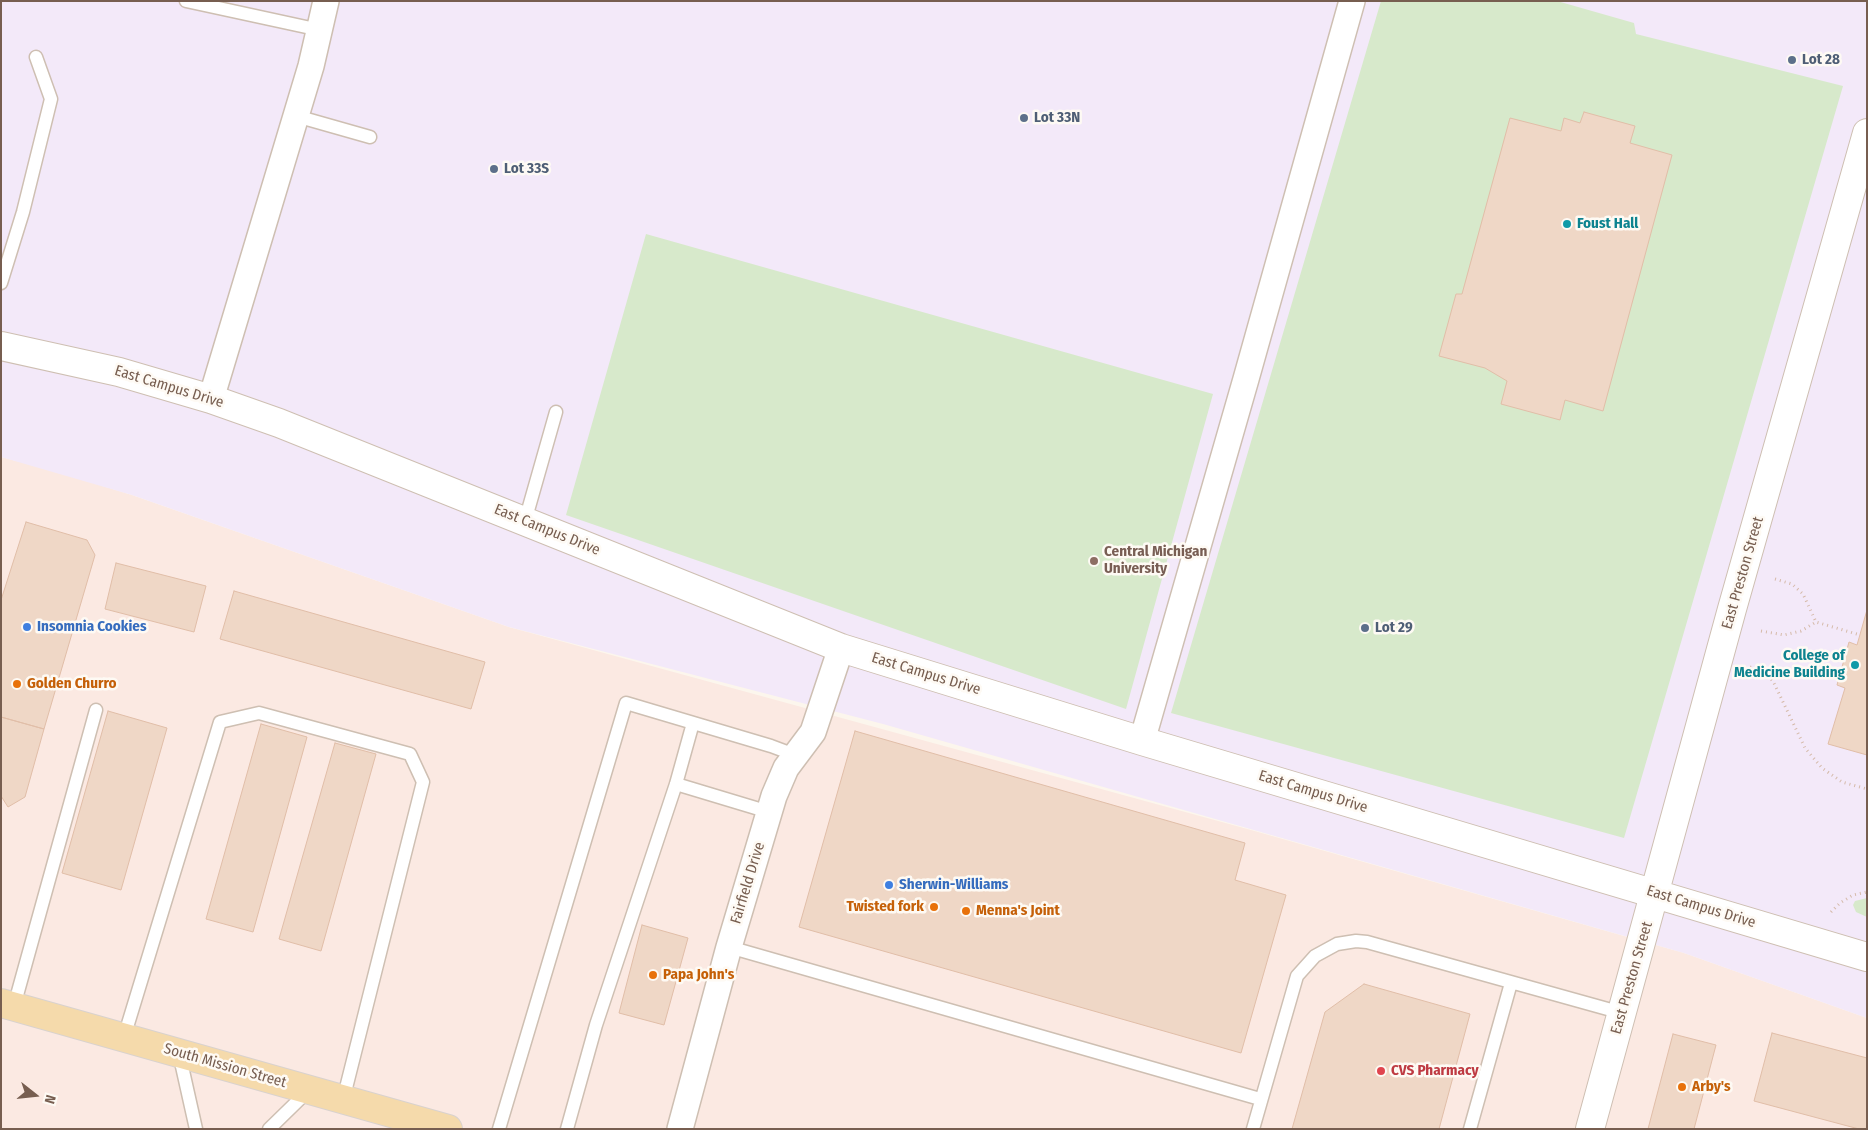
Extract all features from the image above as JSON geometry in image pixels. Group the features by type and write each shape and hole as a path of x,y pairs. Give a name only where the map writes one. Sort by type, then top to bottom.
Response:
{"main road":[{"name":"South Mission Street","path":"8,1005 448,1129"}],"street":[{"path":"211,399 296,116 320,30 326,1"},
{"path":"1142,740 1252,361 1352,1"},
{"name":"East Preston Street","path":"1590,1129 1656,894 1735,600 1867,133"},
{"name":"East Campus Drive","path":"1,346 92,365 211,399 287,426 841,648 1867,957"},
{"name":"Fairfield Drive","path":"680,1129 729,947 780,782 795,755 813,732 841,648"}],"lane":[{"path":"186,1 320,30"},
{"path":"1,283 23,212 51,99 36,57"},
{"path":"296,116 370,137"},
{"path":"525,521 556,412"},
{"path":"499,1129 626,703 771,746 795,755"},
{"path":"8,1005 96,710"},
{"path":"124,1037 220,722 259,713 410,754 423,782 344,1100"},
{"path":"567,1129 596,1025 676,784 693,723"},
{"path":"676,784 770,812"},
{"path":"1253,1129 1260,1099 1297,976 1306,964 1327,948 1348,942 1366,942 1622,1013"},
{"path":"729,947 1260,1099"},
{"path":"1470,1129 1511,983"},
{"path":"178,1052 196,1129"},
{"path":"269,1129 309,1090"}],"path":[{"path":"1776,579 1792,584 1803,594 1816,622"},
{"path":"1761,631 1784,635 1801,631 1816,622 1860,635"},
{"path":"1750,667 1763,672 1773,681 1806,748 1822,768 1842,782 1867,789"},
{"path":"1831,912 1840,903 1853,895 1867,892"}],"shaded area":[{"name":"Central Michigan University","path":"1,1 1867,1 1867,1018 1684,953 883,724 509,627 132,495 1,457"},
{"path":"1,457 55,471 132,495 509,627 1251,830 1684,953 1867,1018 1867,1129 1,1129"}],"green space":[{"path":"1381,1 1557,1 1634,23 1636,34 1843,86 1624,838 1171,713"},
{"path":"646,234 1213,394 1126,709 566,515"},
{"path":"1867,898 1867,917 1856,912 1853,905 1855,901"}],"building":[{"name":"Foust Hall","path":"1584,112 1635,126 1630,143 1672,155 1603,411 1565,400 1560,420 1501,404 1507,381 1485,368 1439,356 1456,294 1462,294 1510,118 1561,131 1564,118 1580,123"},
{"path":"26,522 87,540 95,555 44,729 1,717 1,600"},
{"path":"116,563 206,586 194,632 105,609"},
{"path":"234,591 485,662 471,709 220,639"},
{"name":"College of Medicine Building","path":"1867,610 1867,755 1828,744 1845,688 1837,685 1849,642 1857,645"},
{"path":"108,711 167,728 121,890 62,873"},
{"path":"1,717 44,729 25,797 8,807 1,796"},
{"path":"261,724 307,737 253,932 206,919"},
{"path":"855,731 1245,843 1235,880 1286,895 1241,1053 799,927"},
{"path":"335,743 376,754 321,951 279,939"},
{"name":"Papa John's","path":"642,925 688,938 664,1025 619,1013"},
{"name":"CVS Pharmacy","path":"1364,984 1470,1014 1439,1129 1292,1129 1325,1012"},
{"path":"1772,1033 1867,1058 1867,1129 1859,1129 1754,1101"},
{"name":"Arby's","path":"1673,1034 1716,1045 1694,1129 1648,1129"}],"place":[{"name":"Lot 28","path":"1792,60"},
{"name":"Lot 33N","path":"1024,118"},
{"name":"Lot 33S","path":"494,169"},
{"name":"Foust Hall","path":"1567,224"},
{"name":"Central Michigan University","path":"1094,561"},
{"name":"Insomnia Cookies","path":"27,627"},
{"name":"Lot 29","path":"1365,628"},
{"name":"College of Medicine Building","path":"1855,665"},
{"name":"Golden Churro","path":"17,684"},
{"name":"Sherwin-Williams","path":"889,885"},
{"name":"Twisted fork","path":"934,907"},
{"name":"Menna's Joint","path":"966,911"},
{"name":"Papa John's","path":"653,975"},
{"name":"CVS Pharmacy","path":"1381,1071"},
{"name":"Arby's","path":"1682,1087"}]}
